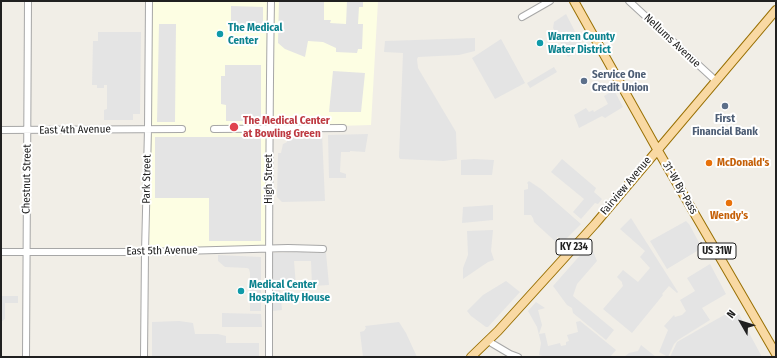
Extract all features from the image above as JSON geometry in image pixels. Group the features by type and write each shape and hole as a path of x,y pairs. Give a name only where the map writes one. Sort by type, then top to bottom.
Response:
{"main road":[{"name":"31-W By-Pass","path":"574,1 776,354"},
{"name":"Fairview Avenue","path":"472,357 595,224 776,10"}],"street":[{"name":"Chestnut Street","path":"26,357 28,1"},
{"name":"Park Street","path":"144,357 149,1"},
{"name":"High Street","path":"269,357 268,284 271,1"},
{"path":"522,17 550,1"},
{"name":"Nellums Avenue","path":"629,1 716,81"},
{"path":"214,129 343,128"},
{"name":"East 4th Avenue","path":"1,130 182,129"},
{"name":"East 5th Avenue","path":"1,252 145,252 288,248 324,249"},
{"path":"488,341 518,357"}],"shaded area":[{"name":"The Medical Center at Bowling Green","path":"150,1 378,1 371,125 269,128 269,249 145,252"},
{"path":"279,1 324,1 324,20 331,20 330,23 346,24 347,1 363,1 363,7 359,7 358,24 363,24 362,49 358,49 357,53 336,52 336,48 323,42 308,41 305,57 285,49 278,43"},
{"path":"231,6 263,7 263,26 231,26"},
{"path":"566,14 584,49 568,57 553,28 554,22"},
{"path":"159,24 176,24 175,122 157,122"},
{"path":"98,32 141,32 140,114 133,114 133,120 104,120 104,110 107,109 107,85 104,85 104,88 97,88 97,85 92,85 93,41 98,41"},
{"path":"475,38 475,51 459,55 418,57 417,59 418,68 456,132 457,159 444,161 400,159 403,53 384,52 385,41"},
{"path":"501,39 525,83 495,99 472,58"},
{"path":"225,65 261,65 261,121 226,121 226,105 221,104 221,76 225,76"},
{"path":"554,67 557,72 530,88 527,83"},
{"path":"333,71 365,73 361,112 329,112"},
{"path":"614,90 623,107 605,118 602,116 579,128 574,115 586,108 589,112 593,110 594,112 608,104 604,96"},
{"path":"322,133 325,201 282,202 277,197 278,153 281,153 283,144 287,142 288,134"},
{"path":"368,134 365,152 341,152 340,172 346,174 346,178 329,178 328,135"},
{"path":"155,137 261,137 261,241 209,241 209,198 155,198"},
{"path":"562,159 596,188 594,192 602,199 598,204 595,203 581,219 573,212 584,199 551,172"},
{"path":"461,160 494,160 492,175 461,175"},
{"path":"529,181 541,189 581,224 564,241 557,237 557,243 534,222 531,215 524,215 524,190 528,189 527,183"},
{"path":"493,205 493,220 462,223 463,207"},
{"path":"631,218 678,292 677,293 669,286 632,333 603,309 623,286 622,282 617,277 623,270 638,282 650,268 640,257 645,251 620,229"},
{"path":"686,221 702,248 667,269 650,241"},
{"path":"493,230 491,251 494,260 488,262 463,279 463,268 468,255 467,231"},
{"path":"590,244 597,261 577,284 573,296 614,330 606,340 573,313 572,308 567,305 553,286"},
{"path":"272,253 326,253 329,285 312,286 311,261 294,261 296,286 280,286 282,310 272,311"},
{"path":"218,255 261,257 261,311 250,311 249,269 225,267 218,261"},
{"path":"710,264 726,294 702,308 710,320 678,340 674,344 668,357 659,352 668,330 664,326 674,315 675,317 682,315 686,311 680,300 695,291 687,278"},
{"path":"506,281 520,292 488,327 486,327 471,316 467,311 483,295"},
{"path":"1,296 18,296 18,303 5,303 5,319 1,322"},
{"path":"536,302 545,308 538,310 542,325 539,334 545,333 548,346 560,343 561,346 566,345 566,342 569,341 567,335 578,332 576,322 580,321 616,350 610,357 546,357 539,355 541,343 537,327 528,311"},
{"path":"222,313 261,314 262,327 222,327"},
{"path":"726,314 729,318 739,314 762,357 670,357 677,342"},
{"path":"179,321 193,323 195,334 218,334 226,336 226,343 259,343 259,357 152,357 152,322"},
{"path":"399,322 417,357 363,357 360,332 364,331 366,328 365,326"},
{"path":"641,345 656,357 624,357 629,353 638,351"}],"place":[{"name":"The Medical Center","path":"220,34"},
{"name":"Warren County Water District","path":"540,43"},
{"name":"Service One Credit Union","path":"584,81"},
{"name":"First Financial Bank","path":"725,106"},
{"name":"The Medical Center at Bowling Green","path":"234,127"},
{"name":"McDonald's","path":"709,163"},
{"name":"Wendy's","path":"729,203"},
{"name":"Medical Center Hospitality House","path":"241,291"}]}
